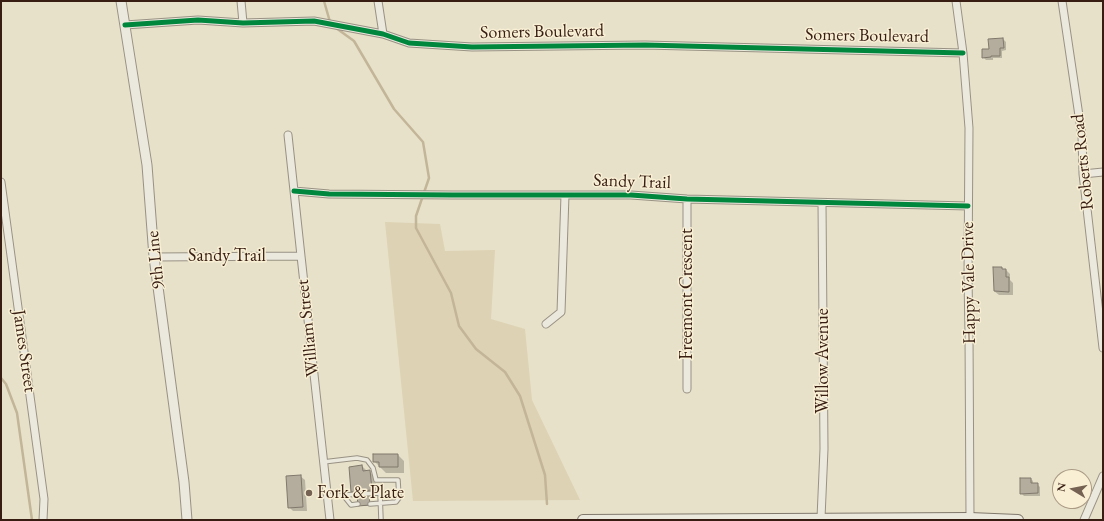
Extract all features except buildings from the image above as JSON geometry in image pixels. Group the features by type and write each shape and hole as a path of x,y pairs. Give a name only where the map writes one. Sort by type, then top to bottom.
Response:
{"main road":[{"path":"583,520 970,518 1018,520"}],"street":[{"name":"9th Line","path":"121,1 147,165 154,257 184,482 187,520"},
{"path":"241,1 243,22"},
{"path":"378,1 383,34"},
{"name":"Happy Vale Drive","path":"956,1 963,53 969,128 968,278 970,518"},
{"name":"Roberts Road","path":"1062,1 1082,136 1083,174 1103,348"},
{"name":"Somers Boulevard","path":"125,25 198,20 243,22 314,21 383,34 409,43 472,47 645,45 963,53"},
{"name":"William Street","path":"288,136 330,520"},
{"path":"1083,174 1103,172"},
{"name":"James Street","path":"1,182 44,499 43,520"},
{"name":"Sandy Trail","path":"294,191 329,194 631,195 822,203 968,206"},
{"path":"546,324 561,312 565,195"},
{"name":"Freemont Crescent","path":"687,198 687,389"},
{"name":"Willow Avenue","path":"821,518 824,449 822,203"},
{"name":"Sandy Trail","path":"154,257 300,256"},
{"path":"1084,520 1103,476"}],"lane":[{"path":"323,462 357,458 367,460 373,468 376,480 398,480 399,498 396,502 370,504"},
{"path":"327,496 380,492 381,520"},
{"path":"343,495 351,505 358,504"}],"shaded area":[{"path":"385,222 440,224 445,251 495,250 491,319 525,329 532,400 580,500 413,501"}],"waterway":[{"path":"324,1 330,22"},
{"path":"336,28 354,41 394,109 423,142 429,178 416,216 416,228 451,293 459,326 476,349 505,372 520,396 545,475 547,504"},
{"path":"1,378 6,384 17,413 32,520"}],"cycle path":[{"path":"125,25 198,20 243,23 314,21 383,34 409,43 472,47 645,45 963,53"},
{"path":"294,191 329,194 631,195 687,199 968,206"}],"place":[{"name":"Fork & Plate","path":"309,493"}]}
